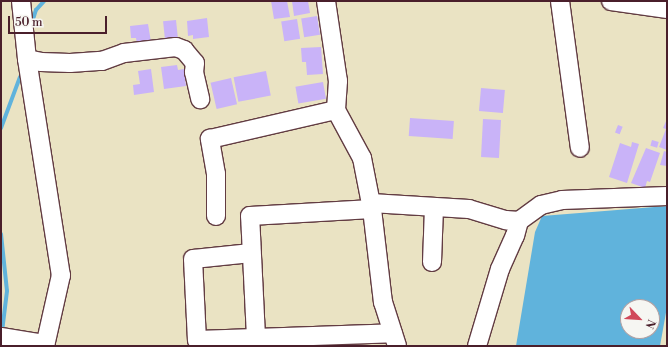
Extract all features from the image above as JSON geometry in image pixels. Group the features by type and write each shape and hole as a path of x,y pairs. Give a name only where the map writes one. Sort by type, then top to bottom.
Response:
{"street":[{"path":"1,337 45,345 60,275 27,58 21,1"},
{"path":"251,253 193,259 197,340 256,337 395,339 383,302 372,206 362,158 336,110 338,81 326,1"},
{"path":"560,1 580,148"},
{"path":"611,1 667,9"},
{"path":"27,58 41,62 89,62 102,61 124,53 176,47 202,61 194,72 200,99"},
{"path":"216,216 216,174 210,139 336,110"},
{"path":"256,337 250,216 372,206 434,207 468,209 506,220 519,221 541,205 562,200 667,196"},
{"path":"432,262 434,207"},
{"path":"477,346 500,269 516,236 519,221"}],"water":[{"path":"667,206 667,307 660,346 516,346 535,232 542,216"}],"building":[{"path":"271,1 287,1 290,17 274,19"},
{"path":"292,1 308,1 310,13 294,16"},
{"path":"317,16 320,35 304,37 301,19"},
{"path":"207,18 209,37 193,39 193,35 188,36 187,21"},
{"path":"297,19 300,39 284,41 281,22"},
{"path":"176,20 178,39 165,40 163,21"},
{"path":"148,24 151,42 137,44 136,38 131,38 130,26"},
{"path":"321,47 323,74 307,75 306,62 302,62 301,48"},
{"path":"177,65 178,70 184,69 186,86 164,89 161,67"},
{"path":"151,69 154,92 134,95 133,85 140,84 138,71"},
{"path":"266,71 271,96 238,102 234,77"},
{"path":"231,78 237,104 217,109 211,83"},
{"path":"323,82 326,99 298,104 295,87"},
{"path":"481,88 505,90 503,113 479,111"},
{"path":"410,118 454,121 453,139 409,136"},
{"path":"483,119 501,120 499,158 481,157"},
{"path":"667,119 667,150 659,147 666,129 663,128"},
{"path":"618,125 623,127 620,134 615,132"},
{"path":"652,140 659,142 657,148 650,146"},
{"path":"632,142 639,144 627,183 609,177 620,143 631,147"},
{"path":"646,148 660,153 650,182 647,181 645,188 631,183"},
{"path":"664,151 667,152 667,166 660,165"}],"waterway":[{"path":"31,26 36,10 44,1"},
{"path":"1,128 20,77"},
{"path":"1,234 7,291 2,330"}]}
